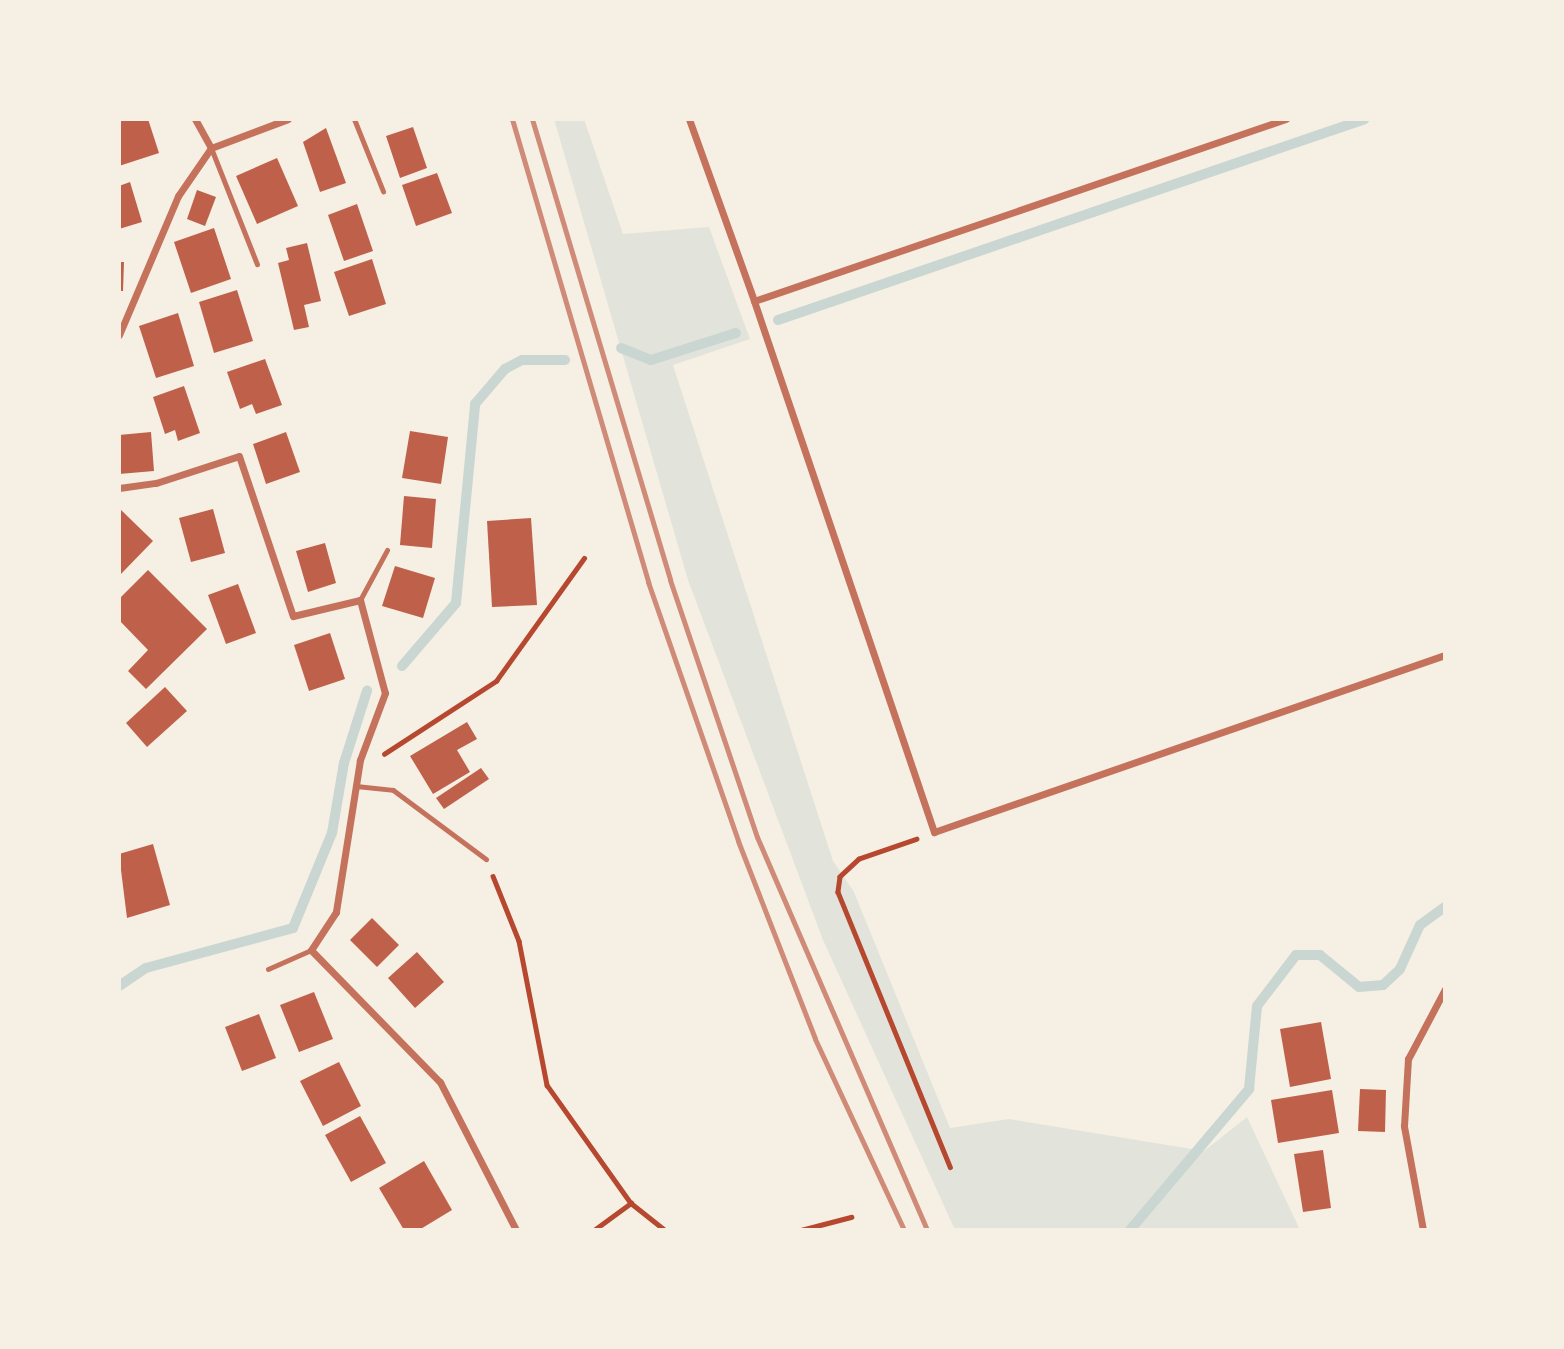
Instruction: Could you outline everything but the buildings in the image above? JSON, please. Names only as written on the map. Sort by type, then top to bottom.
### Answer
[{"type":"street","points":[[195,119],[211,148]]},
{"type":"street","points":[[119,335],[178,196],[211,148],[288,119]]},
{"type":"street","points":[[689,119],[754,301],[934,832],[1445,655]]},
{"type":"street","points":[[754,301],[1286,119]]},
{"type":"street","points":[[119,488],[156,483],[239,456],[293,616],[360,600],[386,693],[360,760],[336,912],[311,950],[440,1082],[516,1230]]},
{"type":"street","points":[[1423,1230],[1404,1126],[1408,1059],[1445,989]]},
{"type":"lane","points":[[354,119],[383,191]]},
{"type":"lane","points":[[211,148],[257,264]]},
{"type":"lane","points":[[360,600],[387,550]]},
{"type":"lane","points":[[356,786],[393,790],[486,859]]},
{"type":"lane","points":[[268,969],[311,950]]},
{"type":"path","points":[[360,760],[381,756],[496,681],[584,558]]},
{"type":"path","points":[[934,832],[859,859],[840,877],[838,892],[950,1167]]},
{"type":"path","points":[[486,859],[519,941],[547,1085],[631,1203],[665,1230]]},
{"type":"path","points":[[594,1230],[631,1203]]},
{"type":"path","points":[[801,1230],[851,1217]]},
{"type":"shaded area","points":[[554,119],[584,119],[623,234],[709,227],[750,339],[673,365],[833,861],[854,892],[950,1128],[1009,1119],[1204,1151],[1247,1117],[1300,1230],[955,1230],[823,940],[688,580]]},
{"type":"waterway","points":[[778,320],[1365,119]]},
{"type":"waterway","points":[[621,348],[651,360],[736,333]]},
{"type":"waterway","points":[[402,666],[456,603],[475,404],[505,369],[522,360],[565,360]]},
{"type":"waterway","points":[[119,986],[146,968],[293,928],[332,833],[344,763],[367,691]]},
{"type":"waterway","points":[[1130,1230],[1249,1089],[1257,1006],[1296,955],[1320,955],[1359,987],[1383,985],[1400,969],[1420,925],[1445,907]]},
{"type":"railway","points":[[512,119],[648,582],[738,841],[815,1039],[904,1230]]},
{"type":"railway","points":[[532,119],[670,580],[757,837],[927,1230]]}]
